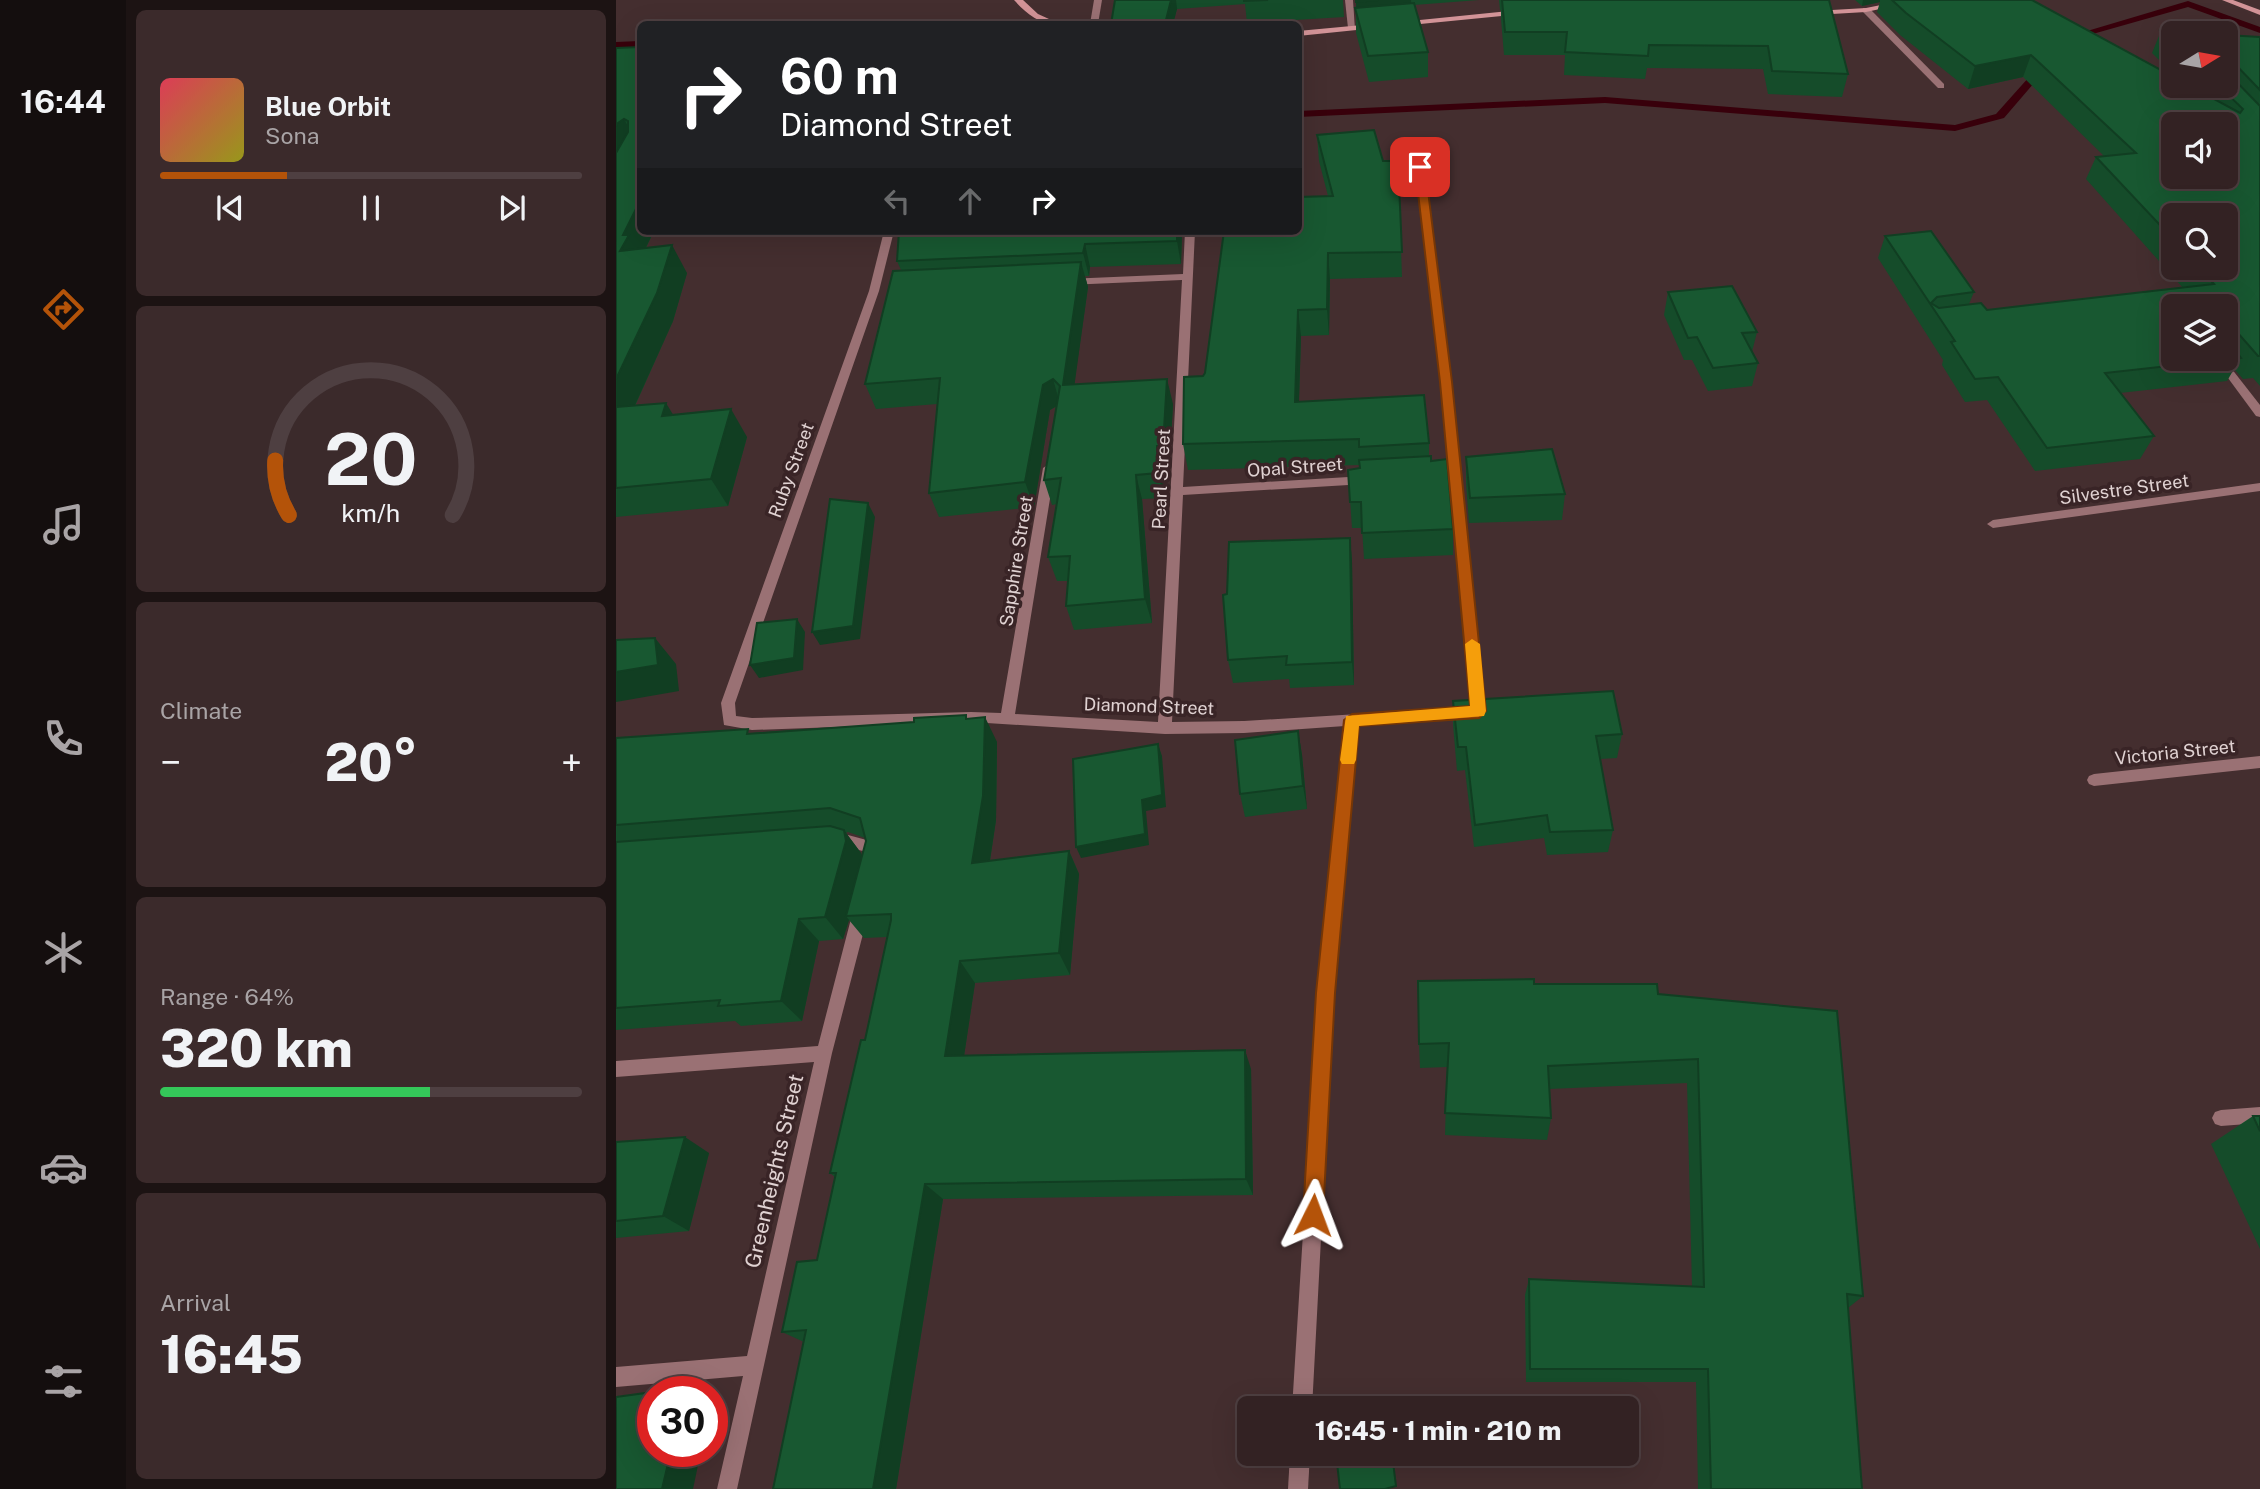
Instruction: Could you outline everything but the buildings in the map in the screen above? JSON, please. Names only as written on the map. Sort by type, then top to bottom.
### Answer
[{"type":"street","points":[[1018,0],[1035,16],[1048,21]]},
{"type":"street","points":[[1094,21],[1098,0]]},
{"type":"street","points":[[1349,0],[1352,28]]},
{"type":"street","points":[[1817,0],[1825,13]]},
{"type":"street","points":[[1798,13],[1866,10],[1918,0]]},
{"type":"street","points":[[2226,0],[2260,13]]},
{"type":"street","points":[[1866,10],[1941,86]]},
{"type":"street","points":[[1394,24],[1531,11]]},
{"type":"street","points":[[1302,34],[1380,26]]},
{"type":"street","points":[[1416,140],[1456,474],[1442,475]]},
{"type":"street","name":"Ruby Street","points":[[729,721],[727,703],[874,291],[888,235]]},
{"type":"street","name":"Pearl Street","points":[[1165,728],[1191,235]]},
{"type":"street","points":[[1052,283],[1189,277]]},
{"type":"street","points":[[874,291],[887,290]]},
{"type":"street","points":[[2228,371],[2260,413]]},
{"type":"street","name":"Sapphire Street","points":[[1007,719],[1052,450]]},
{"type":"street","name":"Diamond Street","points":[[729,721],[752,723],[971,717],[1165,728],[1485,711],[1456,474]]},
{"type":"street","name":"Opal Street","points":[[1178,491],[1372,479]]},
{"type":"street","name":"Silvestre Street","points":[[1993,524],[2260,487]]},
{"type":"street","points":[[1304,1396],[1325,993],[1352,720]]},
{"type":"street","name":"Victoria Street","points":[[2094,780],[2260,762]]},
{"type":"street","name":"Greenheights Street","points":[[727,1489],[824,1053],[869,878],[869,846],[848,841],[821,843]]},
{"type":"street","points":[[616,1069],[824,1053]]},
{"type":"street","points":[[2221,1118],[2260,1115]]},
{"type":"street","points":[[616,1377],[754,1365]]},
{"type":"street","points":[[1298,1489],[1299,1466]]},
{"type":"waterway","points":[[2072,37],[2188,4],[2260,30]]},
{"type":"waterway","points":[[616,45],[637,44]]},
{"type":"waterway","points":[[1302,114],[1605,100],[1955,128],[2000,116],[2042,68]]},
{"type":"slow traffic","points":[[1348,760],[1352,720],[1479,711],[1472,644]]},
{"type":"route","points":[[1313,1215],[1325,993],[1352,720],[1479,711],[1456,474],[1420,167]]}]
